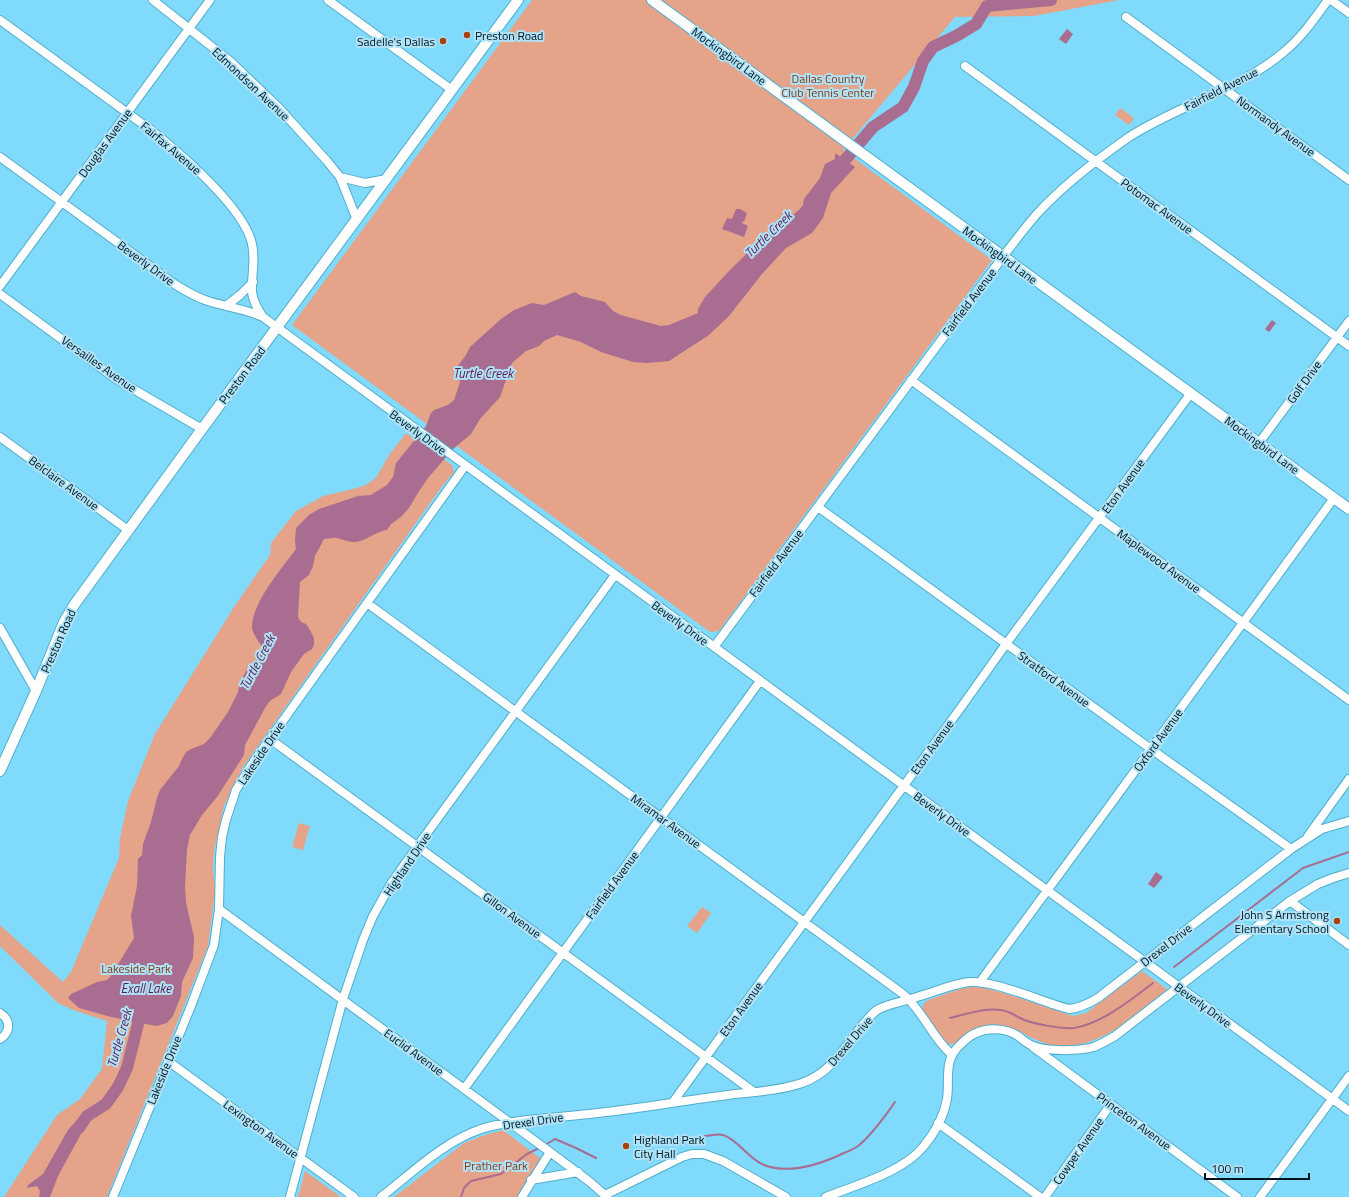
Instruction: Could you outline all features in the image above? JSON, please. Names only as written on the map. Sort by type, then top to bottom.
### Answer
[{"type":"main road","name":"Preston Road","points":[[0,771],[36,691],[64,622],[74,605],[518,0]]},
{"type":"main road","name":"Mockingbird Lane","points":[[652,0],[1349,508]]},
{"type":"street","name":"Edmondson Avenue","points":[[153,0],[231,62],[279,108],[340,177],[357,220]]},
{"type":"street","name":"Douglas Avenue","points":[[0,286],[210,0]]},
{"type":"street","points":[[328,0],[452,90]]},
{"type":"street","name":"Fairfield Avenue","points":[[714,647],[1003,257],[1042,209],[1074,178],[1129,138],[1182,108],[1246,79],[1272,62],[1301,35],[1328,0]]},
{"type":"street","points":[[1331,0],[1349,13]]},
{"type":"street","name":"Normandy Avenue","points":[[1126,16],[1349,180]]},
{"type":"street","name":"Fairfax Avenue","points":[[0,20],[176,150],[201,174],[235,212],[248,231],[252,243],[254,256],[252,292],[263,317]]},
{"type":"street","name":"Potomac Avenue","points":[[964,66],[1349,346]]},
{"type":"street","name":"Beverly Drive","points":[[0,157],[176,286],[192,295],[206,300],[263,317],[418,432],[1349,1111]]},
{"type":"street","points":[[340,177],[365,183],[387,179]]},
{"type":"street","points":[[226,306],[253,282]]},
{"type":"street","name":"Versailles Avenue","points":[[0,294],[116,379],[202,429]]},
{"type":"street","name":"Golf Drive","points":[[1259,443],[1349,321]]},
{"type":"street","name":"Maplewood Avenue","points":[[911,380],[1349,700]]},
{"type":"street","name":"Eton Avenue","points":[[674,1102],[1006,644],[1191,393]]},
{"type":"street","name":"Belclaire Avenue","points":[[0,437],[128,530]]},
{"type":"street","name":"Lakeside Drive","points":[[113,1197],[191,1006],[211,951],[217,929],[219,909],[222,837],[236,790],[270,739],[465,466]]},
{"type":"street","name":"Oxford Avenue","points":[[980,982],[1334,498]]},
{"type":"street","name":"Stratford Avenue","points":[[818,506],[1006,644],[1291,849]]},
{"type":"street","name":"Highland Drive","points":[[290,1197],[343,999],[362,940],[373,916],[392,882],[615,575]]},
{"type":"street","name":"Miramar Avenue","points":[[367,603],[909,1000],[917,1008],[944,1048],[951,1054]]},
{"type":"street","points":[[0,628],[36,691]]},
{"type":"street","name":"Fairfield Avenue","points":[[464,1089],[760,681]]},
{"type":"street","name":"Gillon Avenue","points":[[270,739],[754,1092]]},
{"type":"street","points":[[1307,838],[1349,779]]},
{"type":"street","name":"Drexel Drive","points":[[381,1197],[450,1143],[481,1129],[511,1123],[628,1110],[674,1102],[754,1092],[796,1085],[805,1082],[832,1064],[863,1024],[877,1011],[896,1003],[965,983],[980,982],[1056,1006],[1069,1009],[1077,1008],[1098,998],[1307,838],[1322,830],[1349,821]]},
{"type":"street","points":[[1031,1045],[1046,1049],[1080,1049],[1094,1046],[1115,1036],[1290,901],[1318,884],[1349,873]]},
{"type":"street","points":[[1290,901],[1349,945]]},
{"type":"street","name":"Euclid Avenue","points":[[219,909],[578,1172],[606,1196]]},
{"type":"street","points":[[0,1013],[7,1019],[9,1028],[0,1039]]},
{"type":"street","name":"Princeton Avenue","points":[[951,1054],[965,1040],[974,1034],[991,1030],[1009,1032],[1018,1036],[1238,1197]]},
{"type":"street","points":[[826,1197],[898,1168],[912,1158],[922,1148],[938,1123],[947,1098],[948,1070],[951,1054]]},
{"type":"street","name":"Lexington Avenue","points":[[168,1061],[354,1197]]},
{"type":"street","points":[[1260,1197],[1349,1076]]},
{"type":"street","name":"Cowper Avenue","points":[[1044,1197],[1111,1104]]},
{"type":"street","points":[[938,1123],[1040,1197]]},
{"type":"street","points":[[522,1197],[549,1151]]},
{"type":"street","points":[[606,1196],[682,1156],[697,1153],[712,1156],[723,1161],[786,1197]]},
{"type":"street","points":[[531,1180],[578,1172]]},
{"type":"green space","name":"Dallas Country Club Tennis Center","points":[[532,0],[1119,0],[1034,16],[955,17],[843,150],[992,260],[719,631],[710,632],[292,325]]},
{"type":"green space","points":[[1120,108],[1134,118],[1129,125],[1115,115]]},
{"type":"green space","name":"Lakeside Park","points":[[406,433],[452,465],[454,472],[440,489],[243,767],[224,806],[214,851],[213,870],[215,891],[208,946],[107,1197],[4,1197],[57,1115],[80,1099],[102,1069],[107,1021],[73,1010],[58,1003],[0,946],[0,925],[63,982],[71,972],[119,858],[120,838],[128,801],[155,734],[234,607],[270,555],[271,543],[296,511],[323,496],[366,485],[376,478],[389,455]]},
{"type":"green space","points":[[299,823],[310,826],[303,850],[292,847]]},
{"type":"green space","points":[[702,907],[711,913],[697,933],[687,926]]},
{"type":"green space","points":[[1142,971],[1167,989],[1128,1022],[1112,1032],[1079,1045],[1063,1046],[1047,1044],[1014,1029],[1000,1025],[993,1025],[981,1028],[960,1041],[948,1045],[936,1034],[922,1009],[924,1003],[928,1000],[960,989],[976,986],[1004,993],[1073,1016],[1086,1013]]},
{"type":"green space","name":"Prather Park","points":[[503,1130],[545,1162],[525,1185],[517,1197],[394,1197],[464,1143]]},
{"type":"green space","points":[[305,1171],[341,1197],[298,1197]]},
{"type":"water","points":[[1067,29],[1073,34],[1066,44],[1059,39]]},
{"type":"water","name":"Exall Lake","points":[[835,153],[855,167],[831,193],[823,218],[812,233],[786,248],[762,274],[729,316],[709,335],[669,361],[647,363],[633,362],[601,352],[581,342],[557,335],[544,341],[539,346],[526,351],[512,363],[500,397],[480,419],[471,434],[453,449],[428,478],[409,508],[401,517],[391,524],[387,530],[379,532],[364,540],[355,542],[335,538],[324,539],[315,556],[309,575],[300,582],[298,617],[310,630],[314,638],[314,645],[312,649],[304,654],[291,672],[281,694],[270,701],[265,708],[245,745],[244,755],[217,797],[202,815],[190,835],[187,849],[185,887],[186,903],[194,937],[193,958],[182,982],[181,996],[173,1016],[167,1023],[156,1026],[111,1017],[79,1008],[68,998],[71,994],[97,982],[107,980],[111,976],[134,938],[131,916],[137,886],[138,859],[142,855],[143,844],[160,790],[179,766],[186,752],[204,744],[210,738],[228,712],[238,692],[240,681],[247,669],[258,658],[262,647],[252,628],[253,618],[256,608],[268,587],[296,549],[296,528],[309,515],[319,509],[358,496],[371,495],[387,485],[393,477],[396,463],[426,426],[431,413],[434,410],[448,405],[454,400],[460,382],[457,367],[470,347],[501,319],[514,310],[532,303],[544,305],[575,292],[581,296],[605,302],[613,311],[621,315],[661,326],[669,325],[698,313],[698,309],[705,297],[729,271],[775,226],[799,210],[803,205],[804,199],[820,178],[825,164],[835,159]]},
{"type":"water","points":[[736,209],[740,209],[747,213],[744,222],[742,221],[742,223],[748,226],[744,237],[722,229],[727,218],[732,219]]},
{"type":"water","points":[[1272,320],[1276,323],[1269,332],[1265,329]]},
{"type":"water","points":[[1156,872],[1163,877],[1154,888],[1148,884]]},
{"type":"water","points":[[83,1113],[87,1116],[87,1123],[58,1176],[50,1197],[39,1197],[40,1191],[37,1186],[27,1188],[28,1185],[43,1174],[68,1130]]},
{"type":"waterway","name":"Turtle Creek","points":[[987,0],[987,6]]},
{"type":"waterway","name":"Turtle Creek","points":[[836,174],[845,160],[873,127],[903,107],[914,87],[923,61],[933,47],[976,24],[987,6],[1051,0]]},
{"type":"waterway","points":[[1174,967],[1303,868],[1349,852]]},
{"type":"waterway","points":[[950,1018],[969,1013],[1001,1010],[1009,1012],[1025,1020],[1047,1026],[1074,1028],[1095,1022],[1116,1010],[1153,983]]},
{"type":"waterway","name":"Turtle Creek","points":[[79,1128],[87,1116],[106,1104],[118,1087],[127,1068],[142,1008]]},
{"type":"waterway","points":[[705,1136],[719,1134],[729,1137],[753,1158],[764,1165],[784,1169],[805,1167],[825,1161],[858,1146],[873,1131],[895,1102]]},
{"type":"waterway","points":[[545,1145],[555,1139],[596,1158]]},
{"type":"waterway","points":[[461,1197],[464,1188],[471,1181],[501,1174],[527,1154],[539,1148]]},
{"type":"place","name":"Preston Road","points":[[467,35]]},
{"type":"place","name":"Sadelle's Dallas","points":[[443,41]]},
{"type":"place","name":"John S Armstrong Elementary School","points":[[1337,921]]},
{"type":"place","name":"Highland Park City Hall","points":[[626,1146]]}]
